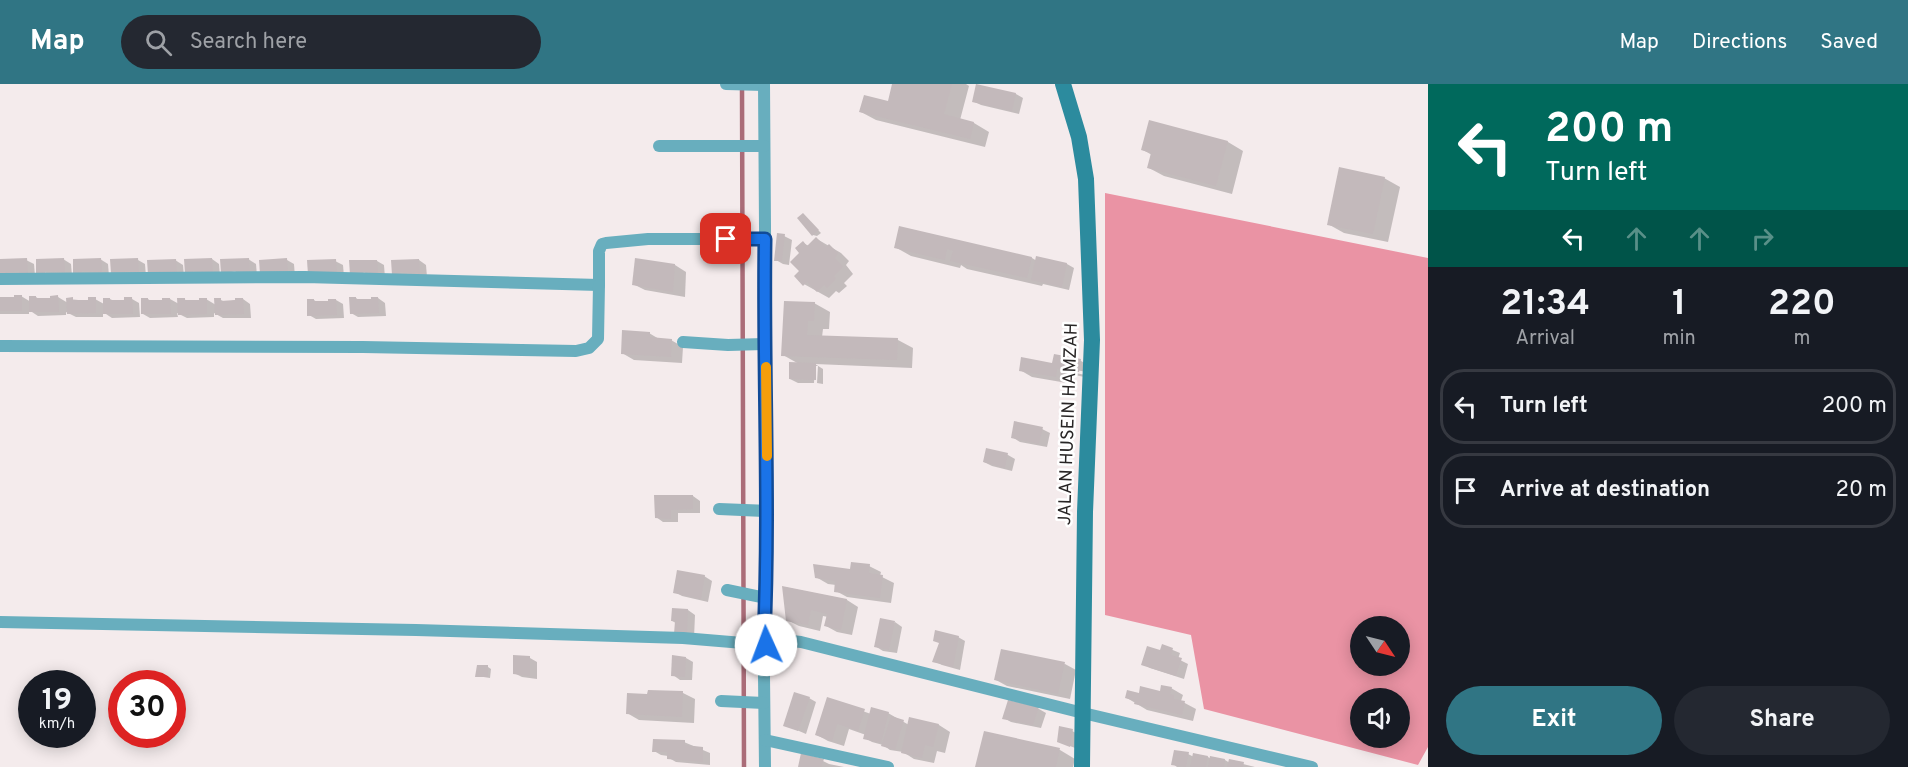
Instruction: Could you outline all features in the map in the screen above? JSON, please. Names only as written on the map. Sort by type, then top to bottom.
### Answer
[{"type":"street","points":[[726,84],[760,85],[760,239],[764,297],[762,344],[764,676],[760,703],[765,740],[765,767]]},
{"type":"street","name":"JALAN HUSEIN HAMZAH","points":[[1064,84],[1084,160],[1092,340],[1085,512],[1082,767]]},
{"type":"street","points":[[659,146],[761,146]]},
{"type":"street","points":[[0,346],[351,347],[576,351],[589,348],[598,339],[599,251],[602,244],[648,239],[760,239]]},
{"type":"street","points":[[0,279],[305,277],[599,285]]},
{"type":"street","points":[[683,342],[728,345],[762,344]]},
{"type":"street","points":[[723,509],[764,511]]},
{"type":"street","points":[[732,591],[764,598]]},
{"type":"street","points":[[0,622],[416,630],[733,642],[801,642],[1312,767]]},
{"type":"street","points":[[725,701],[760,703]]},
{"type":"street","points":[[765,740],[888,767]]},
{"type":"shaded area","points":[[1105,193],[1428,258],[1428,747],[1418,765],[1353,748],[1410,748],[1410,688],[1350,688],[1350,747],[1204,709],[1191,635],[1105,615]]},
{"type":"building","points":[[892,84],[952,84],[944,114],[974,122],[970,139],[859,112],[864,95],[888,101]]},
{"type":"building","points":[[976,84],[1016,93],[1012,111],[972,102]]},
{"type":"building","points":[[1149,120],[1228,141],[1216,186],[1147,168],[1151,153],[1141,150]]},
{"type":"building","points":[[1339,167],[1385,177],[1373,234],[1327,225]]},
{"type":"building","points":[[803,213],[819,230],[812,236],[797,218]]},
{"type":"building","points":[[899,226],[1032,257],[1027,278],[950,261],[953,251],[947,249],[945,260],[894,248]]},
{"type":"building","points":[[777,233],[785,234],[782,261],[774,261]]},
{"type":"building","points":[[816,237],[826,247],[829,244],[838,253],[835,258],[843,267],[827,288],[824,285],[817,292],[807,282],[803,286],[794,276],[799,271],[790,262],[799,253],[795,248],[803,241],[807,246]]},
{"type":"building","points":[[1036,256],[1067,263],[1062,287],[1031,280]]},
{"type":"building","points":[[27,258],[28,273],[19,273],[19,271],[0,274],[0,259]]},
{"type":"building","points":[[64,258],[65,272],[36,273],[36,259]]},
{"type":"building","points":[[101,258],[102,272],[73,273],[73,259]]},
{"type":"building","points":[[138,258],[139,273],[130,274],[130,271],[111,274],[110,259]]},
{"type":"building","points":[[212,258],[213,273],[193,271],[193,273],[185,274],[184,259]]},
{"type":"building","points":[[249,258],[250,273],[241,273],[241,271],[221,273],[220,259]]},
{"type":"building","points":[[287,258],[288,273],[260,274],[259,260]]},
{"type":"building","points":[[635,258],[675,264],[673,292],[632,285]]},
{"type":"building","points":[[176,259],[177,274],[157,272],[157,274],[148,275],[147,260]]},
{"type":"building","points":[[336,259],[337,274],[308,275],[307,260]]},
{"type":"building","points":[[419,259],[420,274],[400,272],[400,274],[392,275],[391,260]]},
{"type":"building","points":[[349,260],[377,260],[378,274],[369,275],[369,272],[350,275]]},
{"type":"building","points":[[14,295],[22,295],[22,311],[0,311],[0,297],[14,297]]},
{"type":"building","points":[[58,295],[59,312],[29,312],[29,296],[50,298],[50,296]]},
{"type":"building","points":[[73,297],[73,300],[88,300],[88,297],[96,297],[96,313],[67,314],[66,298]]},
{"type":"building","points":[[124,297],[132,297],[133,314],[103,314],[103,298],[124,300]]},
{"type":"building","points":[[349,297],[371,299],[371,297],[378,297],[379,313],[350,314]]},
{"type":"building","points":[[141,298],[162,300],[162,298],[170,298],[171,314],[141,314]]},
{"type":"building","points":[[177,298],[199,300],[199,298],[207,298],[207,314],[178,315]]},
{"type":"building","points":[[214,298],[221,298],[221,301],[243,298],[244,314],[215,315]]},
{"type":"building","points":[[307,299],[328,301],[328,299],[336,299],[337,315],[307,316]]},
{"type":"building","points":[[784,301],[815,302],[814,321],[808,321],[807,335],[898,338],[897,360],[781,356]]},
{"type":"building","points":[[622,330],[650,332],[650,337],[672,339],[671,357],[621,354]]},
{"type":"building","points":[[1054,354],[1081,359],[1079,372],[1057,369],[1056,377],[1019,371],[1021,357],[1052,363]]},
{"type":"building","points":[[789,362],[816,363],[816,380],[789,379]]},
{"type":"building","points":[[1014,421],[1043,427],[1039,444],[1011,438]]},
{"type":"building","points":[[986,448],[1008,453],[1005,468],[983,462]]},
{"type":"building","points":[[654,495],[693,495],[693,509],[671,510],[671,519],[655,518]]},
{"type":"building","points":[[851,562],[870,564],[869,573],[883,575],[880,598],[834,592],[835,581],[815,578],[813,564],[850,569]]},
{"type":"building","points":[[677,570],[705,575],[701,599],[673,593]]},
{"type":"building","points":[[782,586],[847,599],[841,630],[824,626],[827,614],[811,610],[808,625],[786,621]]},
{"type":"building","points":[[672,608],[688,609],[687,635],[674,634],[675,621],[671,621]]},
{"type":"building","points":[[880,618],[895,621],[889,650],[874,647]]},
{"type":"building","points":[[935,630],[959,636],[953,667],[932,662],[939,643],[933,641]]},
{"type":"building","points":[[1162,644],[1173,648],[1171,655],[1182,658],[1176,676],[1141,665],[1147,646],[1160,650]]},
{"type":"building","points":[[1001,649],[1065,662],[1058,694],[994,680]]},
{"type":"building","points":[[513,655],[530,656],[530,676],[513,674]]},
{"type":"building","points":[[672,655],[686,657],[685,677],[671,676]]},
{"type":"building","points":[[477,665],[488,665],[488,677],[475,677]]},
{"type":"building","points":[[1161,685],[1172,687],[1170,694],[1174,695],[1174,699],[1185,701],[1182,715],[1134,704],[1135,701],[1125,698],[1127,690],[1139,693],[1140,686],[1160,691]]},
{"type":"building","points":[[648,690],[683,691],[682,717],[626,714],[627,693],[647,694]]},
{"type":"building","points":[[794,692],[810,697],[798,731],[783,726]]},
{"type":"building","points":[[827,697],[865,709],[858,731],[837,724],[832,741],[815,735]]},
{"type":"building","points":[[1008,700],[1039,707],[1033,725],[1002,719]]},
{"type":"building","points":[[871,707],[889,712],[881,743],[863,739]]},
{"type":"building","points":[[891,716],[904,720],[895,750],[881,746]]},
{"type":"building","points":[[909,717],[939,724],[933,747],[925,745],[922,758],[901,753]]},
{"type":"building","points":[[1059,726],[1073,729],[1070,747],[1057,742]]},
{"type":"building","points":[[984,731],[1060,748],[1056,767],[975,767]]},
{"type":"building","points":[[653,739],[685,740],[685,745],[703,747],[703,762],[667,759],[667,752],[652,752]]},
{"type":"building","points":[[1174,750],[1189,752],[1186,767],[1171,765]]},
{"type":"building","points":[[801,753],[824,759],[821,767],[798,767]]},
{"type":"building","points":[[1193,753],[1208,756],[1206,767],[1190,767]]},
{"type":"building","points":[[1210,756],[1225,759],[1224,767],[1208,767]]},
{"type":"building","points":[[1229,759],[1244,762],[1243,767],[1227,767]]},
{"type":"waterway","points":[[742,86],[744,767]]},
{"type":"slow traffic","points":[[766,367],[767,456]]},
{"type":"route","points":[[726,239],[765,239],[767,511],[764,638],[766,645]]}]
